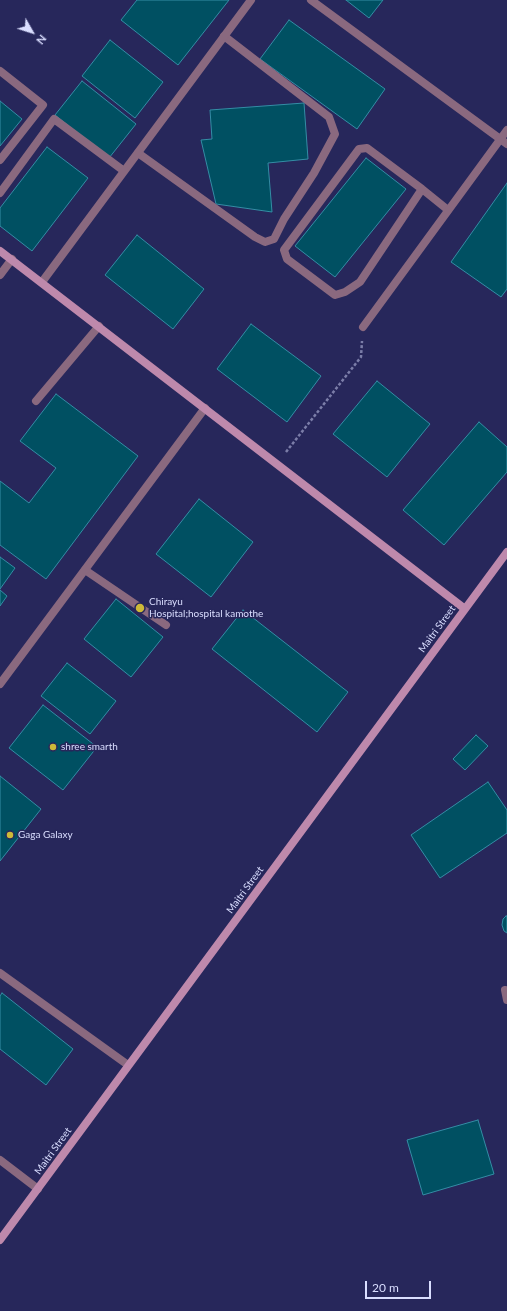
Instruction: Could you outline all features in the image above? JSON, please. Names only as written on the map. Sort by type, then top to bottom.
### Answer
[{"type":"street","points":[[42,282],[251,0]]},
{"type":"street","points":[[311,0],[504,142]]},
{"type":"street","points":[[138,153],[255,237],[265,242],[274,239],[284,219],[314,173],[336,134],[329,117],[224,36]]},
{"type":"street","points":[[0,71],[43,105],[0,160]]},
{"type":"street","points":[[0,193],[54,119],[124,171]]},
{"type":"street","points":[[363,327],[448,210],[504,142],[507,130]]},
{"type":"street","points":[[422,189],[360,282],[345,292],[335,295],[287,259],[284,250],[359,149],[368,148],[422,189],[448,210]]},
{"type":"street","points":[[0,251],[465,609]]},
{"type":"street","points":[[0,275],[12,259]]},
{"type":"street","points":[[36,401],[99,326]]},
{"type":"street","points":[[0,684],[205,408]]},
{"type":"street","name":"Maitri Street","points":[[0,1240],[507,552]]},
{"type":"street","points":[[85,570],[166,625]]},
{"type":"street","points":[[0,973],[128,1065]]},
{"type":"street","points":[[504,990],[507,1000]]},
{"type":"street","points":[[0,1160],[38,1189]]},
{"type":"path","points":[[277,463],[361,357],[363,327]]},
{"type":"building","points":[[137,0],[229,0],[178,65],[121,20]]},
{"type":"building","points":[[346,0],[383,0],[369,18]]},
{"type":"building","points":[[289,20],[385,89],[357,129],[260,59]]},
{"type":"building","points":[[110,40],[163,82],[135,118],[82,76]]},
{"type":"building","points":[[82,81],[136,124],[109,158],[55,115]]},
{"type":"building","points":[[0,101],[22,119],[0,146]]},
{"type":"building","points":[[304,103],[308,159],[268,163],[272,212],[216,204],[201,140],[212,139],[210,110]]},
{"type":"building","points":[[47,147],[88,178],[32,251],[0,226],[0,208]]},
{"type":"building","points":[[366,158],[406,189],[335,277],[295,246]]},
{"type":"building","points":[[507,183],[507,289],[501,297],[451,262]]},
{"type":"building","points":[[137,235],[204,289],[173,329],[105,275]]},
{"type":"building","points":[[251,324],[321,376],[287,422],[217,369]]},
{"type":"building","points":[[377,381],[430,424],[387,477],[333,434]]},
{"type":"building","points":[[56,394],[138,456],[46,579],[0,545],[0,481],[29,503],[56,468],[20,441]]},
{"type":"building","points":[[479,422],[507,447],[507,472],[444,545],[403,510]]},
{"type":"building","points":[[199,499],[253,542],[211,597],[156,554]]},
{"type":"building","points":[[0,557],[15,568],[0,589]]},
{"type":"building","points":[[0,590],[7,596],[0,606]]},
{"type":"building","points":[[116,599],[163,637],[131,677],[84,639]]},
{"type":"building","points":[[243,610],[348,692],[317,732],[212,649]]},
{"type":"building","points":[[67,663],[116,701],[90,734],[41,696]]},
{"type":"building","name":"shree smarth","points":[[43,705],[97,747],[63,790],[9,748]]},
{"type":"building","points":[[476,735],[488,746],[465,770],[453,759]]},
{"type":"building","name":"Gaga Galaxy","points":[[0,776],[41,809],[0,861]]},
{"type":"building","points":[[488,782],[507,810],[507,833],[440,878],[411,835]]},
{"type":"building","points":[[506,916],[507,933],[504,931],[502,925],[503,919]]},
{"type":"building","points":[[2,993],[73,1049],[46,1085],[0,1049],[0,996]]},
{"type":"building","points":[[478,1120],[494,1174],[423,1195],[407,1140]]},
{"type":"place","name":"Chirayu Hospital;hospital kamothe","points":[[140,608]]},
{"type":"place","name":"shree smarth","points":[[53,747]]},
{"type":"place","name":"Gaga Galaxy","points":[[10,835]]}]
